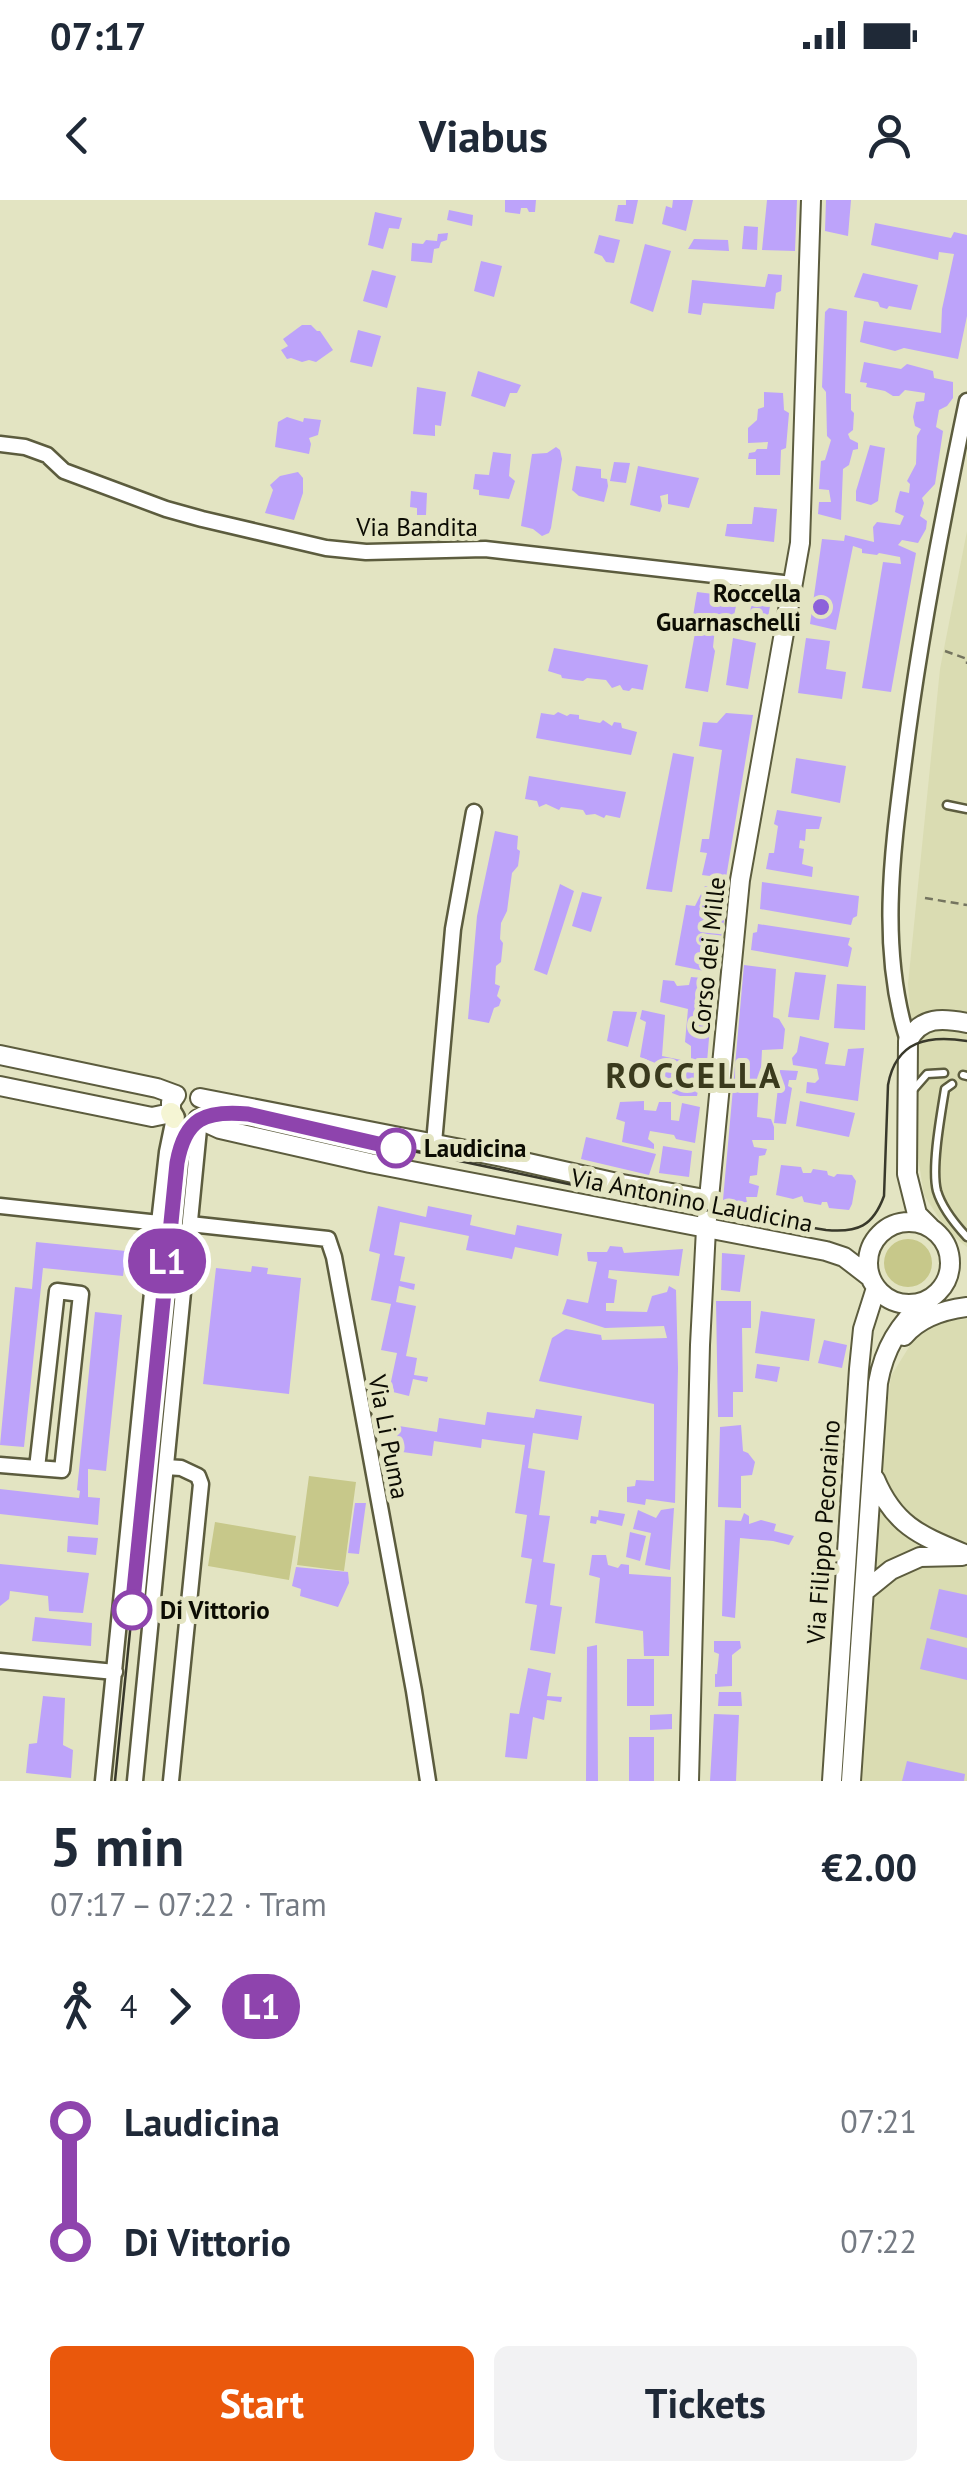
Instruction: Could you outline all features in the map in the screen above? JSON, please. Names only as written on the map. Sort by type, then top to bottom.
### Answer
[{"type":"street","name":"Corso dei Mille","points":[[689,1781],[706,1229],[740,880],[800,543],[811,200]]},
{"type":"street","points":[[873,1282],[868,1254],[902,1200],[907,1174],[908,1040],[895,990],[892,875],[914,681],[967,401]]},
{"type":"street","name":"Via Bandita","points":[[0,444],[25,447],[46,456],[64,471],[166,509],[326,548],[366,552],[485,549],[792,584]]},
{"type":"street","points":[[434,1143],[453,929],[474,812]]},
{"type":"street","points":[[908,1040],[922,1023],[945,1019],[967,1023]]},
{"type":"street","points":[[0,1055],[157,1088],[185,1124],[197,1120]]},
{"type":"street","points":[[0,1086],[152,1116],[174,1109],[189,1092],[200,1098],[203,1109],[197,1120],[136,1781]]},
{"type":"street","name":"Via Antonino Laudicina","points":[[200,1098],[710,1200]]},
{"type":"street","points":[[103,1781],[174,1109]]},
{"type":"street","name":"Via Antonino Laudicina","points":[[197,1120],[220,1129],[370,1163],[826,1251]]},
{"type":"street","points":[[907,1174],[917,1214],[967,1265]]},
{"type":"street","points":[[0,1206],[159,1223]]},
{"type":"street","points":[[888,1227],[909,1221],[930,1227]]},
{"type":"street","name":"Via Li Puma","points":[[190,1224],[328,1239],[428,1781]]},
{"type":"street","points":[[826,1251],[845,1252],[872,1244]]},
{"type":"street","points":[[932,1297],[948,1279],[948,1247]]},
{"type":"street","points":[[826,1251],[844,1257],[886,1297],[898,1303],[912,1304],[932,1297],[967,1298]]},
{"type":"street","name":"Via Filippo Pecoraino","points":[[832,1781],[859,1369],[873,1282]]},
{"type":"street","points":[[0,1465],[36,1468],[62,1470],[81,1294],[57,1290],[36,1468]]},
{"type":"street","name":"Via Filippo Pecoraino","points":[[852,1781],[880,1368],[906,1318],[932,1297]]},
{"type":"street","points":[[880,1368],[913,1325],[939,1312],[967,1307]]},
{"type":"street","points":[[166,1467],[182,1468],[198,1476],[201,1484],[171,1781]]},
{"type":"street","points":[[865,1591],[891,1570],[920,1557],[967,1556],[899,1520],[872,1474]]},
{"type":"street","points":[[0,1662],[115,1672]]},
{"type":"lane","points":[[947,805],[967,809]]},
{"type":"lane","points":[[907,1099],[926,1074],[944,1073]]},
{"type":"lane","points":[[952,1084],[945,1089],[936,1187],[942,1204],[967,1237]]},
{"type":"path","points":[[945,651],[966,659],[967,664]]},
{"type":"path","points":[[925,898],[967,906]]},
{"type":"shaded area","points":[[967,531],[967,1247],[948,1232],[924,1195],[916,1145],[916,1078],[908,984],[940,669]]},
{"type":"shaded area","points":[[908,1239],[925,1246],[932,1263],[925,1280],[908,1287],[891,1280],[884,1263],[891,1246]]},
{"type":"shaded area","points":[[967,1319],[967,1781],[861,1781],[891,1376],[914,1339],[944,1321]]},
{"type":"shaded area","points":[[309,1476],[356,1482],[344,1571],[297,1565]]},
{"type":"shaded area","points":[[215,1522],[296,1536],[289,1580],[208,1566]]},
{"type":"building","points":[[505,200],[536,200],[535,212],[521,208],[520,214],[505,212]]},
{"type":"building","points":[[626,200],[638,200],[633,224],[615,221],[618,205],[626,205]]},
{"type":"building","points":[[673,200],[693,200],[686,231],[662,224],[666,206],[672,208]]},
{"type":"building","points":[[767,200],[797,200],[795,251],[762,250]]},
{"type":"building","points":[[826,200],[851,200],[848,236],[825,231]]},
{"type":"building","points":[[449,210],[473,215],[472,226],[447,220]]},
{"type":"building","points":[[375,212],[402,218],[399,229],[389,228],[383,249],[368,245]]},
{"type":"building","points":[[875,223],[951,238],[954,232],[967,235],[967,316],[958,359],[860,342],[864,321],[941,333],[954,254],[939,252],[938,260],[871,245]]},
{"type":"building","points":[[744,226],[758,227],[757,250],[742,249]]},
{"type":"building","points":[[448,233],[447,240],[434,249],[432,263],[411,261],[412,243],[437,241],[438,234]]},
{"type":"building","points":[[599,235],[620,240],[614,263],[594,253]]},
{"type":"building","points":[[694,239],[728,240],[729,251],[688,249]]},
{"type":"building","points":[[645,244],[671,251],[653,312],[630,303]]},
{"type":"building","points":[[481,261],[502,266],[494,297],[474,291]]},
{"type":"building","points":[[372,270],[396,276],[387,308],[363,301]]},
{"type":"building","points":[[863,273],[918,285],[911,310],[889,306],[887,309],[878,302],[854,297]]},
{"type":"building","points":[[768,274],[782,275],[774,309],[703,303],[701,315],[688,313],[692,280],[765,287]]},
{"type":"building","points":[[829,308],[847,311],[845,393],[851,394],[854,413],[853,430],[848,434],[858,443],[849,465],[843,469],[841,520],[818,514],[819,502],[831,502],[829,490],[819,489],[821,461],[825,460],[831,440],[827,436],[826,392],[822,387],[825,312]]},
{"type":"building","points":[[302,325],[320,331],[333,350],[316,362],[287,359],[281,350],[288,346],[283,339]]},
{"type":"building","points":[[358,330],[381,336],[372,367],[350,362]]},
{"type":"building","points":[[864,362],[901,369],[907,364],[933,371],[934,378],[953,382],[953,398],[939,410],[936,427],[943,431],[935,484],[922,498],[920,516],[927,521],[926,529],[918,543],[902,540],[898,545],[916,553],[891,692],[862,688],[883,562],[901,564],[900,557],[862,553],[862,549],[853,546],[836,630],[810,624],[822,539],[844,541],[845,535],[874,542],[873,527],[877,522],[900,525],[904,516],[895,512],[897,501],[900,491],[909,493],[907,481],[916,464],[921,429],[915,426],[913,417],[916,402],[924,401],[925,393],[905,390],[893,396],[866,387],[867,383],[860,382]]},
{"type":"building","points":[[478,371],[521,385],[517,393],[510,393],[505,407],[471,396]]},
{"type":"building","points":[[417,387],[446,392],[441,426],[435,425],[435,436],[413,434]]},
{"type":"building","points":[[764,392],[783,393],[784,410],[789,413],[780,475],[756,475],[756,459],[748,459],[749,453],[767,449],[768,442],[748,443],[748,428],[757,420],[758,409],[764,407]]},
{"type":"building","points":[[287,417],[303,422],[304,418],[321,420],[318,435],[309,438],[309,454],[275,447],[278,422]]},
{"type":"building","points":[[870,445],[885,448],[878,501],[871,505],[856,501]]},
{"type":"building","points":[[556,447],[562,459],[551,528],[542,536],[521,526],[532,454],[547,453]]},
{"type":"building","points":[[493,452],[511,454],[509,476],[515,481],[509,499],[479,495],[479,490],[473,489],[475,474],[489,475]]},
{"type":"building","points":[[614,462],[630,463],[626,483],[610,481]]},
{"type":"building","points":[[576,466],[601,469],[601,478],[607,479],[608,486],[604,502],[579,496],[572,490]]},
{"type":"building","points":[[638,466],[699,478],[689,508],[668,504],[668,494],[660,496],[660,512],[630,505]]},
{"type":"building","points":[[298,472],[303,478],[303,493],[294,520],[265,513],[273,490],[270,485],[280,476]]},
{"type":"building","points":[[411,491],[427,493],[426,515],[417,515],[417,508],[410,507]]},
{"type":"building","points":[[754,507],[777,509],[774,542],[725,536],[727,524],[752,524]]},
{"type":"building","points":[[754,588],[773,590],[766,628],[748,626]]},
{"type":"building","points":[[697,592],[738,597],[733,620],[711,619],[715,651],[708,692],[685,688],[695,633],[691,628]]},
{"type":"building","points":[[733,638],[756,643],[748,689],[726,685]]},
{"type":"building","points":[[806,638],[830,641],[826,669],[846,672],[842,699],[798,693]]},
{"type":"building","points":[[554,648],[648,665],[643,690],[623,690],[620,685],[612,688],[606,680],[562,678],[548,671]]},
{"type":"building","points":[[558,712],[600,723],[603,720],[612,726],[614,722],[621,723],[622,728],[637,732],[631,755],[536,738],[541,713]]},
{"type":"building","points":[[726,713],[753,715],[726,878],[702,875],[707,853],[700,852],[702,839],[709,839],[722,750],[699,746],[703,722],[717,723]]},
{"type":"building","points":[[673,753],[694,757],[672,892],[646,889]]},
{"type":"building","points":[[796,758],[846,766],[840,803],[791,793]]},
{"type":"building","points":[[529,776],[626,792],[620,818],[586,815],[583,810],[561,807],[559,810],[546,804],[539,807],[537,801],[525,799]]},
{"type":"building","points":[[777,810],[822,817],[819,829],[806,829],[805,841],[800,840],[799,848],[804,849],[802,864],[813,867],[812,877],[766,869],[769,853],[774,853]]},
{"type":"building","points":[[495,831],[518,836],[520,851],[501,923],[503,943],[495,984],[500,986],[497,996],[501,1000],[489,1023],[468,1019],[477,916]]},
{"type":"building","points":[[762,882],[859,896],[857,916],[851,925],[760,909]]},
{"type":"building","points":[[560,884],[574,891],[547,975],[534,970]]},
{"type":"building","points":[[705,886],[730,890],[714,973],[675,965],[686,905],[695,906]]},
{"type":"building","points":[[582,892],[602,897],[591,932],[572,926]]},
{"type":"building","points":[[758,924],[850,938],[848,967],[751,950]]},
{"type":"building","points":[[744,965],[776,969],[773,1017],[785,1029],[783,1049],[762,1050],[761,1070],[773,1070],[771,1082],[759,1084],[757,1117],[771,1119],[774,1140],[752,1140],[754,1147],[767,1149],[765,1155],[759,1156],[757,1175],[750,1176],[749,1183],[759,1186],[757,1197],[746,1197],[747,1203],[723,1200]]},
{"type":"building","points":[[795,972],[826,975],[819,1020],[788,1017]]},
{"type":"building","points":[[691,977],[714,979],[706,1074],[701,1076],[697,1096],[680,1096],[672,1093],[672,1080],[662,1075],[663,1066],[640,1057],[646,1022],[640,1019],[642,1010],[665,1015],[662,1056],[691,1062],[691,1046],[685,1042],[688,1009],[660,1002],[663,980],[674,981],[677,986],[689,985]]},
{"type":"building","points":[[837,984],[866,986],[865,1030],[834,1028]]},
{"type":"building","points":[[613,1011],[637,1012],[628,1047],[607,1041]]},
{"type":"building","points":[[800,1036],[829,1043],[825,1064],[845,1066],[848,1049],[864,1048],[858,1101],[806,1093],[807,1082],[819,1079],[817,1069],[793,1065]]},
{"type":"building","points":[[780,1070],[798,1071],[796,1080],[789,1080],[788,1086],[792,1088],[786,1124],[774,1123]]},
{"type":"building","points":[[644,1101],[644,1110],[656,1111],[659,1102],[671,1102],[671,1120],[679,1121],[682,1103],[700,1107],[695,1143],[650,1131],[648,1139],[654,1149],[622,1142],[625,1122],[616,1119],[620,1102]]},
{"type":"building","points":[[800,1101],[855,1113],[849,1137],[796,1126]]},
{"type":"building","points":[[586,1137],[656,1154],[649,1175],[581,1159]]},
{"type":"building","points":[[663,1146],[692,1151],[689,1177],[659,1173]]},
{"type":"building","points":[[781,1165],[801,1167],[803,1173],[813,1169],[827,1171],[834,1177],[852,1175],[856,1181],[849,1210],[829,1208],[827,1202],[804,1202],[802,1196],[793,1199],[776,1195]]},
{"type":"building","points":[[378,1206],[426,1217],[428,1206],[472,1215],[470,1225],[515,1235],[517,1225],[562,1234],[558,1256],[515,1247],[512,1259],[466,1250],[469,1236],[400,1222],[394,1255],[405,1257],[400,1281],[415,1284],[414,1290],[399,1286],[396,1302],[416,1306],[406,1356],[417,1358],[414,1375],[428,1377],[427,1382],[413,1379],[409,1396],[389,1391],[397,1353],[381,1350],[391,1304],[371,1300],[380,1254],[369,1251]]},
{"type":"building","points":[[36,1242],[126,1251],[123,1276],[43,1268],[24,1447],[0,1445],[15,1287],[32,1289]]},
{"type":"building","points":[[610,1246],[622,1247],[624,1253],[683,1249],[679,1276],[609,1270],[608,1278],[617,1280],[614,1303],[606,1303],[606,1311],[647,1312],[652,1296],[667,1292],[669,1286],[676,1290],[675,1503],[646,1499],[645,1505],[627,1502],[627,1487],[635,1486],[636,1480],[654,1481],[654,1404],[539,1381],[552,1338],[566,1329],[601,1335],[602,1340],[667,1338],[664,1326],[605,1328],[562,1314],[567,1299],[588,1303],[597,1262],[588,1261],[587,1252],[607,1252]]},
{"type":"building","points":[[722,1253],[745,1255],[740,1292],[721,1290]]},
{"type":"building","points":[[252,1266],[268,1268],[267,1274],[301,1278],[289,1394],[203,1384],[216,1268],[251,1272]]},
{"type":"building","points":[[716,1301],[751,1301],[751,1328],[742,1328],[743,1392],[733,1392],[733,1417],[718,1417]]},
{"type":"building","points":[[761,1311],[815,1319],[809,1361],[755,1353]]},
{"type":"building","points":[[95,1312],[122,1315],[106,1471],[88,1469],[88,1497],[100,1498],[98,1525],[0,1514],[0,1489],[79,1498]]},
{"type":"building","points":[[824,1340],[847,1345],[842,1368],[818,1363]]},
{"type":"building","points":[[757,1364],[780,1367],[777,1382],[755,1378]]},
{"type":"building","points":[[536,1409],[582,1416],[578,1440],[533,1433],[528,1468],[545,1471],[539,1515],[550,1516],[543,1562],[555,1564],[550,1605],[562,1607],[555,1654],[530,1650],[537,1605],[525,1603],[532,1559],[521,1557],[527,1515],[515,1513],[525,1445],[482,1439],[481,1448],[434,1441],[432,1456],[395,1451],[399,1426],[437,1432],[439,1418],[485,1425],[487,1412],[534,1418]]},
{"type":"building","points":[[741,1425],[743,1451],[755,1462],[752,1475],[741,1476],[741,1508],[718,1507],[720,1427]]},
{"type":"building","points":[[355,1503],[366,1503],[359,1554],[348,1553]]},
{"type":"building","points":[[674,1508],[670,1570],[645,1565],[651,1533],[633,1529],[638,1510],[656,1518],[661,1510]]},
{"type":"building","points":[[599,1510],[625,1514],[622,1526],[597,1520],[596,1524],[590,1523],[591,1516],[598,1517]]},
{"type":"building","points":[[744,1513],[749,1516],[749,1524],[761,1520],[776,1524],[774,1531],[794,1536],[789,1545],[740,1538],[735,1618],[722,1616],[725,1520],[741,1521]]},
{"type":"building","points":[[630,1532],[646,1536],[640,1561],[626,1557]]},
{"type":"building","points":[[68,1536],[98,1538],[96,1555],[67,1552]]},
{"type":"building","points":[[592,1555],[606,1555],[608,1565],[618,1568],[621,1564],[629,1565],[629,1574],[671,1577],[669,1656],[644,1656],[643,1631],[595,1623],[600,1578],[589,1575]]},
{"type":"building","points":[[0,1564],[89,1573],[83,1613],[49,1611],[48,1596],[10,1591],[9,1599],[0,1606]]},
{"type":"building","points":[[296,1567],[348,1572],[349,1583],[338,1607],[300,1596],[301,1589],[292,1586]]},
{"type":"building","points":[[939,1589],[967,1595],[967,1638],[930,1629]]},
{"type":"building","points":[[35,1617],[92,1623],[91,1646],[32,1641]]},
{"type":"building","points":[[927,1638],[967,1648],[967,1680],[920,1669]]},
{"type":"building","points":[[714,1641],[740,1641],[741,1648],[732,1655],[732,1686],[715,1687],[719,1654],[714,1652]]},
{"type":"building","points":[[597,1645],[598,1781],[586,1781],[587,1647]]},
{"type":"building","points":[[627,1659],[654,1659],[654,1706],[627,1706]]},
{"type":"building","points":[[528,1668],[551,1673],[547,1696],[562,1697],[561,1702],[547,1700],[544,1720],[533,1717],[527,1759],[505,1757],[510,1713],[519,1714]]},
{"type":"building","points":[[719,1692],[741,1692],[742,1706],[718,1706]]},
{"type":"building","points":[[43,1696],[65,1698],[63,1745],[73,1750],[71,1778],[26,1773],[29,1744],[37,1743]]},
{"type":"building","points":[[672,1714],[672,1729],[650,1730],[650,1715]]},
{"type":"building","points":[[714,1714],[739,1715],[736,1781],[710,1781]]},
{"type":"building","points":[[629,1737],[654,1737],[654,1781],[629,1781]]},
{"type":"building","points":[[907,1761],[965,1774],[964,1781],[902,1781]]},
{"type":"tram line","points":[[115,1781],[177,1163],[185,1135],[196,1121],[210,1114],[248,1114],[644,1200],[826,1230],[847,1230],[869,1221],[884,1196],[888,1085],[898,1058],[927,1040],[967,1041]]},
{"type":"tram line","name":"L1","points":[[132,1610],[177,1163],[185,1135],[198,1120],[226,1112],[396,1148]]},
{"type":"place","name":"Roccella Guarnaschelli","points":[[821,607]]},
{"type":"place","name":"Laudicina","points":[[396,1148]]},
{"type":"place","name":"Di Vittorio","points":[[132,1610]]},
{"type":"district","name":"ROCCELLA","points":[[694,1075]]}]
